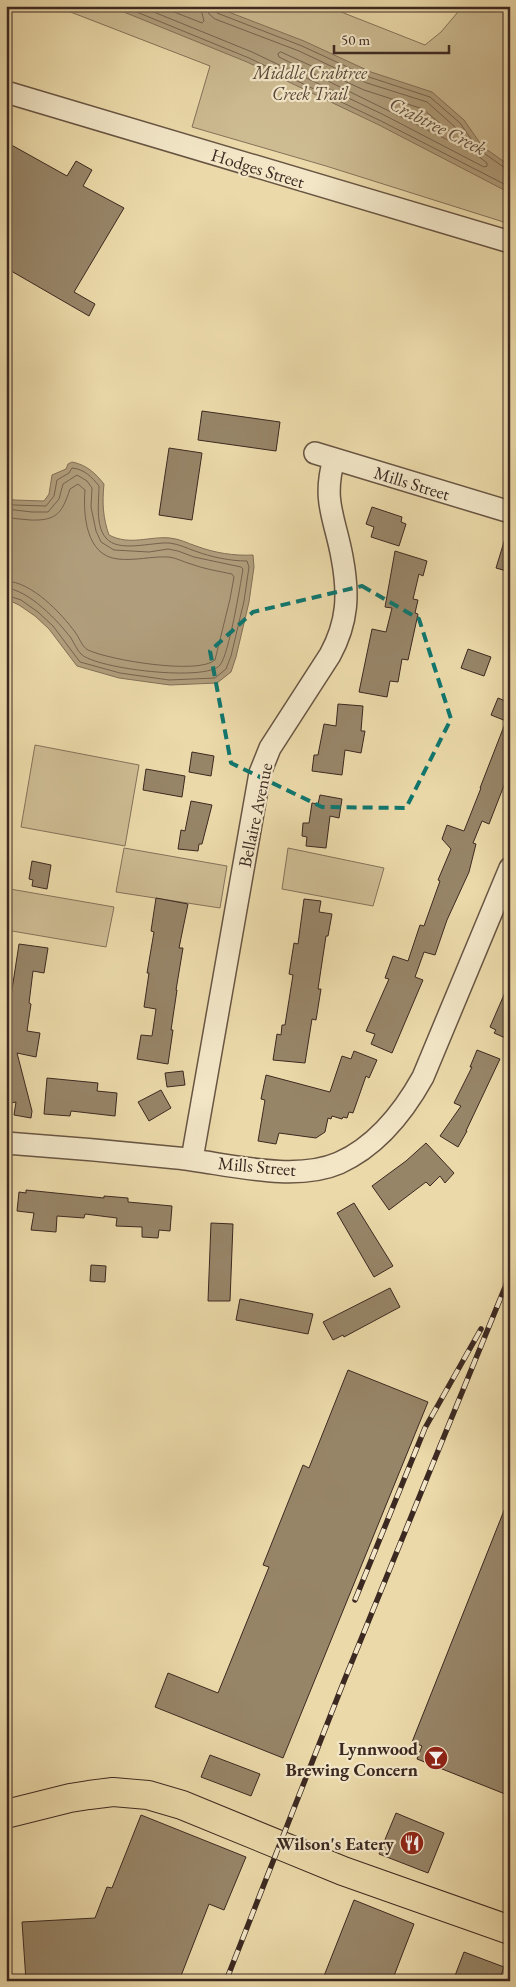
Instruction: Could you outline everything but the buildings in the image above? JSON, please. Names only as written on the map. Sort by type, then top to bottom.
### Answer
[{"type":"main road","points":[[6,1814],[89,1795],[113,1792],[148,1795],[200,1812],[343,1871],[510,1930]]},
{"type":"street","name":"Hodges Street","points":[[6,92],[510,242]]},
{"type":"street","name":"Mills Street","points":[[325,456],[510,512]]},
{"type":"street","name":"Bellaire Avenue","points":[[192,1159],[260,773],[270,748],[330,655],[345,618],[342,557],[329,506],[329,477],[325,456]]},
{"type":"street","name":"Mills Street","points":[[6,1142],[192,1159],[271,1170],[305,1170],[338,1163],[376,1138],[402,1112],[422,1078],[510,868]]},
{"type":"highlighted area","points":[[362,586],[419,619],[451,719],[406,808],[322,807],[231,763],[210,651],[253,612]]},
{"type":"green space","name":"Middle Crabtree Creek Trail","points":[[55,6],[326,6],[425,45],[441,32],[463,6],[510,6],[510,224],[326,166],[192,127],[210,66]]},
{"type":"green space","points":[[35,745],[139,765],[125,846],[21,827]]},
{"type":"green space","points":[[124,848],[227,866],[220,908],[116,892]]},
{"type":"green space","points":[[288,848],[384,868],[373,906],[282,889]]},
{"type":"green space","points":[[10,889],[114,907],[106,947],[6,930],[6,908]]},
{"type":"water","name":"Crabtree Creek","points":[[109,6],[213,6],[304,41],[371,72],[432,92],[464,120],[482,146],[510,166],[510,193],[379,125],[247,62]]},
{"type":"water","points":[[72,462],[90,470],[104,484],[105,523],[109,535],[124,540],[170,538],[217,552],[253,555],[254,567],[249,602],[236,657],[231,672],[217,683],[170,685],[119,678],[77,666],[49,629],[35,616],[6,599],[6,497],[14,500],[44,501],[49,494],[52,475],[66,469],[68,464]]},
{"type":"railway","points":[[226,1981],[344,1681],[510,1275]]},
{"type":"railway","points":[[355,1600],[425,1428],[481,1329]]},
{"type":"place","name":"Lynnwood Brewing Concern","points":[[436,1758]]},
{"type":"place","name":"Wilson's Eatery","points":[[412,1843]]}]
